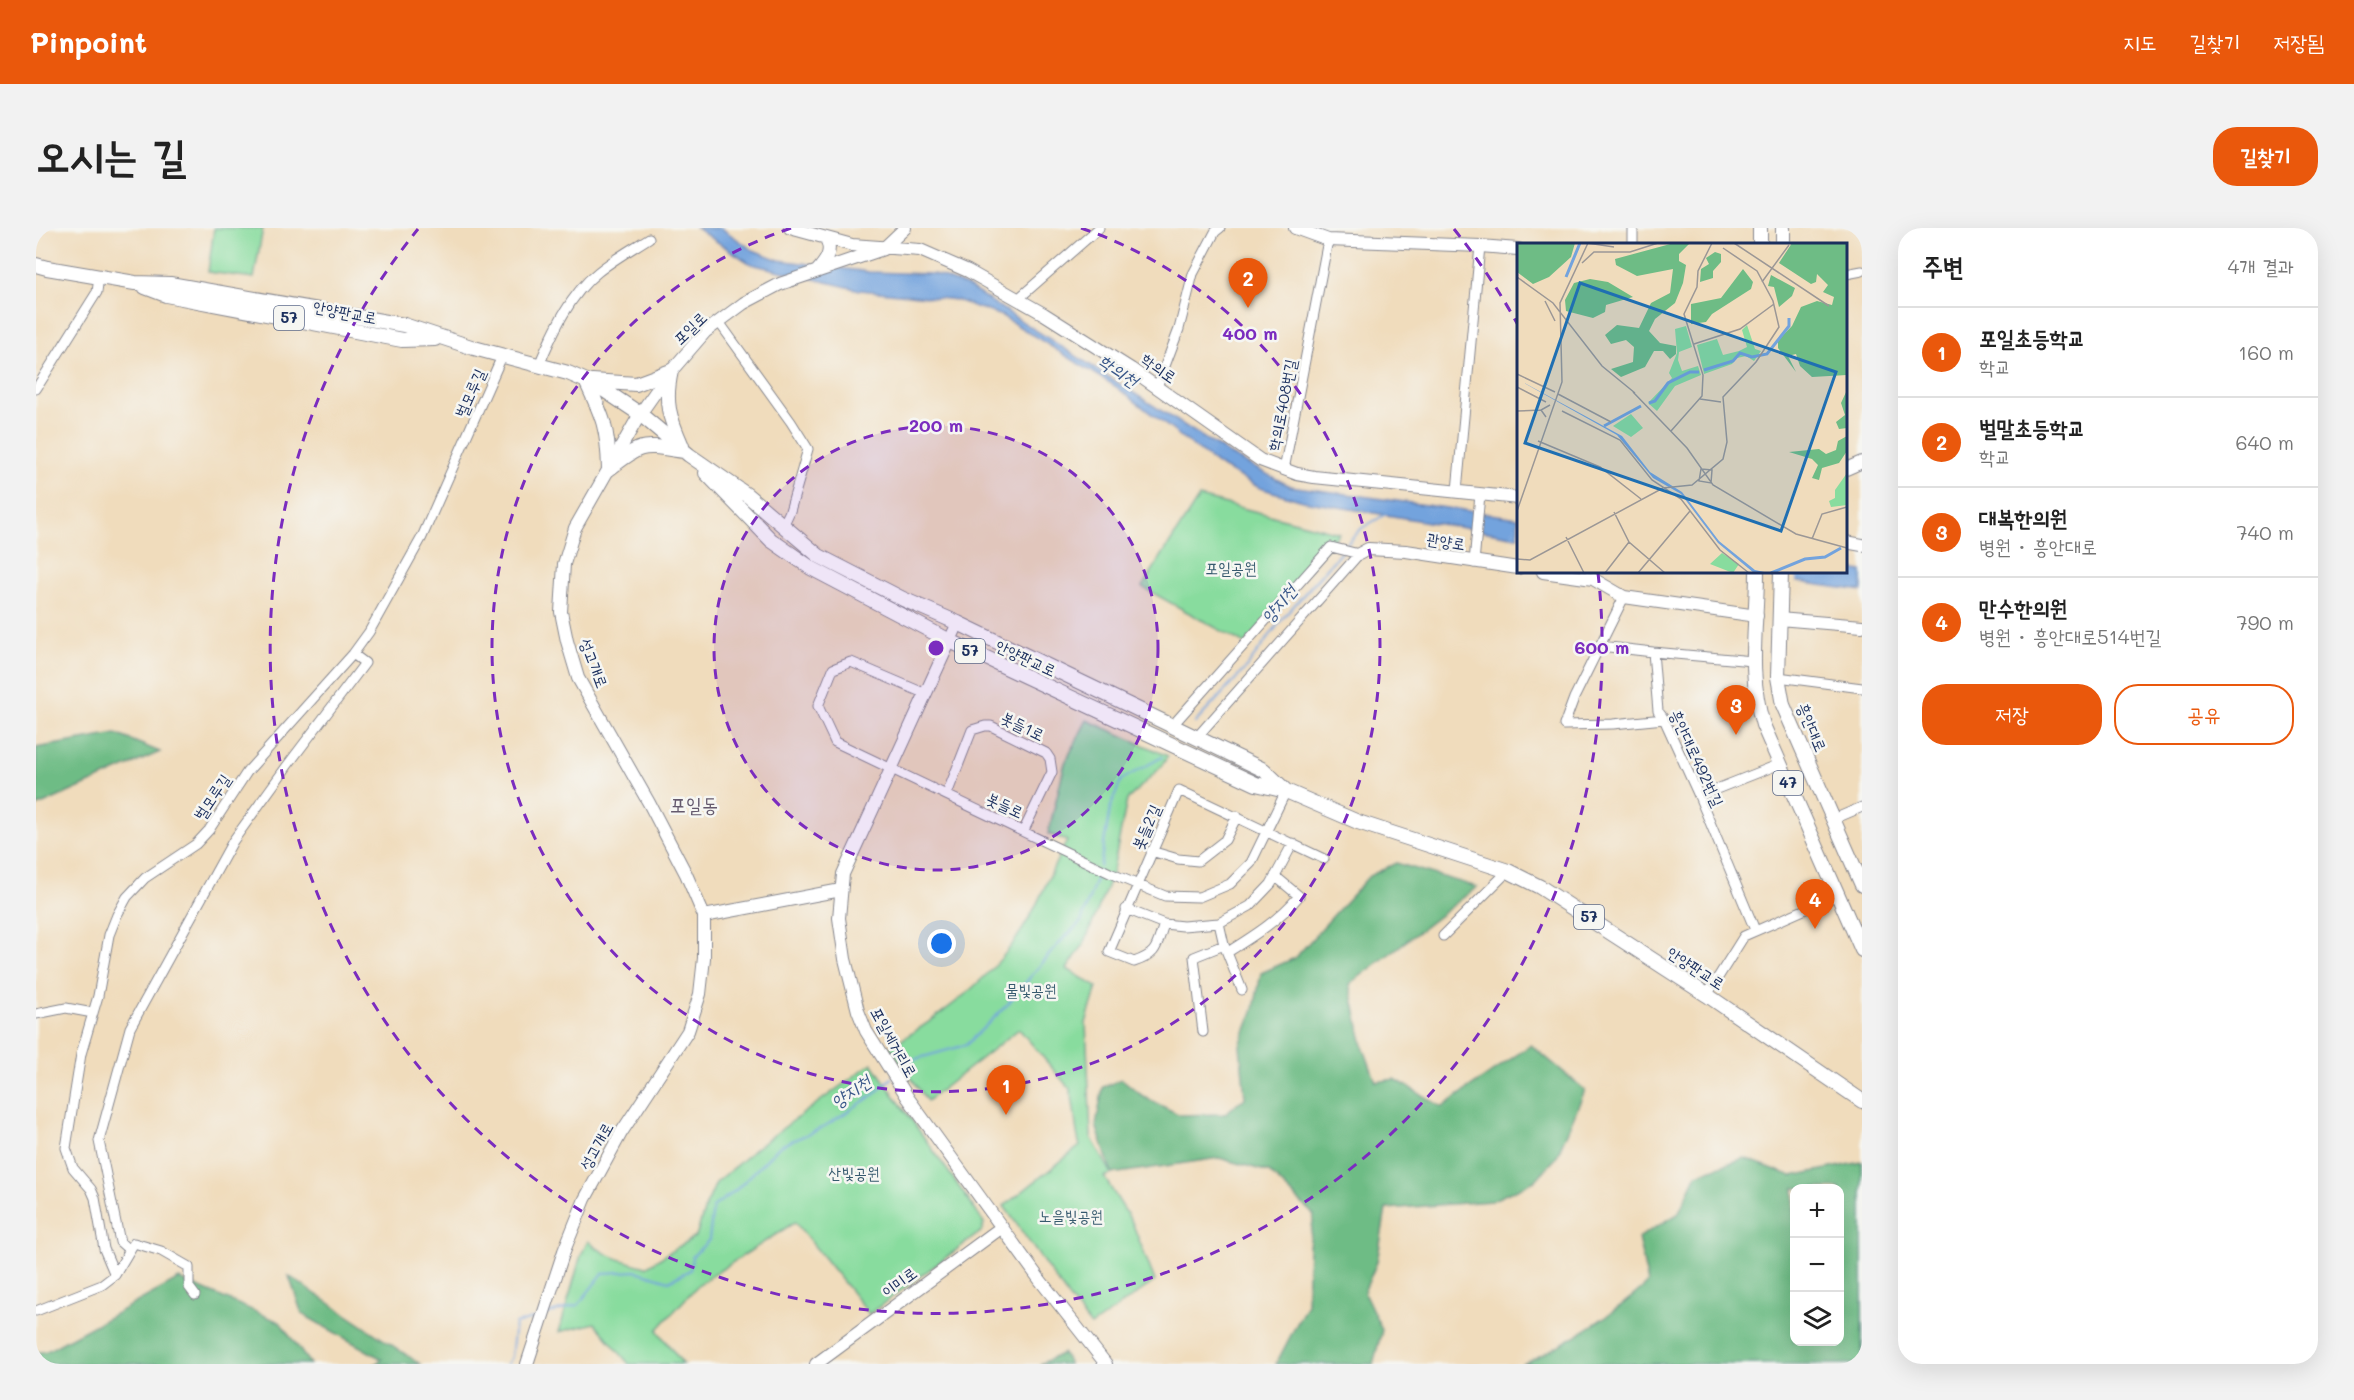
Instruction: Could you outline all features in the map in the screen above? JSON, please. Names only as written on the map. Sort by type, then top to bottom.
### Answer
[{"type":"main road","name":"안양판교로","points":[[40,268],[135,283],[170,284],[392,323],[539,364],[598,386],[640,414],[686,453],[747,495],[819,556],[850,573],[1264,770],[1286,791]]},
{"type":"main road","points":[[609,469],[608,437],[605,424],[586,381],[636,384],[671,371],[666,402],[671,422],[686,453]]},
{"type":"main road","points":[[609,469],[634,449],[644,446],[686,453]]},
{"type":"main road","name":"안양판교로","points":[[686,453],[771,540],[810,568],[950,641],[1256,784],[1286,791],[1358,822],[1508,871],[1540,887],[1707,994],[1860,1098]]},
{"type":"main road","name":"47","points":[[1757,573],[1753,661],[1755,699],[1763,725],[1862,950]]},
{"type":"main road","name":"흥안대로","points":[[1781,573],[1778,677],[1784,705],[1862,885]]},
{"type":"street","name":"학의로","points":[[790,228],[828,242],[884,249],[921,250],[968,271],[1112,357],[1260,460],[1284,470],[1314,477],[1457,491],[1480,500],[1517,498]]},
{"type":"street","points":[[884,249],[905,228]]},
{"type":"street","points":[[1018,299],[1099,228]]},
{"type":"street","points":[[1157,387],[1179,329],[1192,274],[1215,232],[1220,228]]},
{"type":"street","points":[[1295,228],[1328,240],[1517,249]]},
{"type":"street","points":[[539,364],[551,337],[576,296],[597,272],[649,238]]},
{"type":"street","name":"학의로408번길","points":[[1284,470],[1328,240]]},
{"type":"street","points":[[817,270],[826,261],[828,242]]},
{"type":"street","points":[[1457,491],[1480,246]]},
{"type":"street","name":"포일로","points":[[640,414],[671,371],[705,332],[744,303],[780,284],[884,249]]},
{"type":"street","points":[[1847,274],[1862,271]]},
{"type":"street","points":[[36,389],[97,292],[99,277]]},
{"type":"street","points":[[719,322],[808,449],[790,511],[783,526]]},
{"type":"street","name":"벌모루길","points":[[115,1275],[104,1249],[95,1198],[91,1189],[74,1168],[66,1148],[81,1054],[93,1013],[109,935],[127,897],[145,878],[196,844],[209,830],[248,772],[353,654],[369,632],[423,537],[503,354]]},
{"type":"street","name":"성고개로","points":[[527,1364],[564,1251],[585,1199],[621,1133],[688,1031],[700,994],[704,958],[704,916],[686,874],[649,803],[578,678],[561,612],[564,564],[575,528],[640,414]]},
{"type":"street","points":[[1847,468],[1862,462]]},
{"type":"street","points":[[1475,558],[1480,500]]},
{"type":"street","points":[[1847,542],[1862,545]]},
{"type":"street","points":[[1172,726],[1331,547],[1358,552]]},
{"type":"street","name":"관양로","points":[[1358,552],[1406,551],[1475,558],[1517,568]]},
{"type":"street","points":[[1197,737],[1358,552]]},
{"type":"street","points":[[1550,573],[1593,579],[1624,597],[1757,612]]},
{"type":"street","points":[[1624,597],[1564,725],[1664,719]]},
{"type":"street","points":[[1779,615],[1862,626]]},
{"type":"street","name":"포일세거리로","points":[[957,622],[926,694],[850,854],[843,874],[839,918],[851,987],[866,1031],[893,1077],[1040,1280],[1106,1364]]},
{"type":"street","points":[[1600,645],[1753,661]]},
{"type":"street","name":"흥안대로492번길","points":[[1653,652],[1658,711],[1664,719],[1699,796],[1755,930]]},
{"type":"street","points":[[129,1250],[120,1242],[99,1141],[130,1028],[233,841],[287,765],[365,663],[353,654]]},
{"type":"street","name":"봇들로","points":[[926,694],[851,662],[833,669],[818,706],[835,742],[890,770],[1024,830],[1099,868],[1164,896],[1199,897],[1230,884],[1251,863],[1286,791]]},
{"type":"street","points":[[1778,677],[1862,688]]},
{"type":"street","name":"봇들1로","points":[[946,794],[972,730],[991,726],[1046,753],[1050,759],[1052,772],[1024,830]]},
{"type":"street","points":[[1699,796],[1780,764]]},
{"type":"street","name":"봇들2길","points":[[1164,924],[1156,946],[1149,957],[1134,962],[1109,952],[1179,789],[1324,859]]},
{"type":"street","points":[[1834,819],[1862,807]]},
{"type":"street","points":[[1151,851],[1178,859],[1198,861],[1225,840],[1237,816]]},
{"type":"street","points":[[1126,909],[1164,924],[1183,926],[1219,923],[1250,906],[1271,884],[1293,843]]},
{"type":"street","points":[[1443,936],[1508,871]]},
{"type":"street","points":[[1203,1032],[1194,957],[1226,948],[1263,931],[1285,914],[1299,896],[1275,876]]},
{"type":"street","points":[[704,916],[841,890]]},
{"type":"street","points":[[1707,994],[1744,936],[1838,895]]},
{"type":"street","points":[[1219,923],[1242,990]]},
{"type":"street","points":[[36,1014],[66,1008],[93,1013]]},
{"type":"street","name":"이미로","points":[[816,1364],[1002,1227]]},
{"type":"street","points":[[36,1311],[102,1286],[115,1275],[134,1244],[161,1251],[189,1268],[189,1287],[195,1295]]},
{"type":"green space","points":[[214,228],[263,228],[254,278],[208,272]]},
{"type":"green space","name":"포일공원","points":[[1199,497],[1339,533],[1245,644],[1142,587]]},
{"type":"green space","name":"물빛공원","points":[[1087,720],[1168,756],[1160,768],[1127,800],[1112,874],[1084,944],[1067,969],[1097,987],[1086,1023],[1091,1137],[1112,1174],[1104,1177],[1132,1222],[1155,1281],[1091,1326],[1004,1206],[1080,1146],[1070,1089],[1019,1029],[927,1101],[890,1047],[949,1007],[985,977],[1001,959],[1028,920],[1067,841],[1048,834],[1065,763]]},
{"type":"green space","points":[[116,734],[160,752],[36,807],[36,748]]},
{"type":"green space","points":[[1396,863],[1477,887],[1350,984],[1363,1046],[1376,1082],[1395,1079],[1442,1107],[1531,1045],[1585,1090],[1556,1158],[1535,1181],[1491,1201],[1386,1209],[1377,1262],[1364,1292],[1382,1330],[1373,1364],[1276,1364],[1307,1304],[1309,1246],[1314,1215],[1269,1172],[1219,1158],[1112,1174],[1096,1125],[1103,1087],[1122,1079],[1144,1097],[1180,1115],[1224,1114],[1245,1098],[1240,1045],[1254,1009],[1261,973],[1295,958],[1369,876]]},
{"type":"green space","name":"산빛공원","points":[[872,1063],[984,1223],[982,1231],[869,1314],[795,1222],[699,1284],[657,1330],[683,1364],[629,1364],[595,1323],[559,1332],[581,1255],[588,1241],[608,1255],[646,1267],[696,1236],[716,1183],[756,1148]]},
{"type":"green space","points":[[1744,1158],[1792,1176],[1862,1162],[1862,1364],[1523,1364],[1588,1328],[1619,1307],[1648,1283],[1638,1238],[1678,1214],[1697,1174]]},
{"type":"green space","points":[[289,1276],[420,1364],[375,1364],[382,1359],[302,1314]]},
{"type":"green space","points":[[179,1279],[280,1322],[310,1364],[36,1364],[36,1353],[47,1351]]},
{"type":"green space","points":[[1063,1353],[1069,1364],[1040,1364]]},
{"type":"water","name":"학의천","points":[[696,228],[721,228],[753,250],[779,260],[869,272],[934,274],[967,286],[1232,456],[1290,486],[1517,518],[1517,537],[1303,501],[1260,488],[1218,465],[1115,386],[1002,316],[956,300],[860,290],[751,264]]},
{"type":"water","points":[[1847,569],[1862,571],[1862,591],[1734,573],[1847,573]]},
{"type":"pier","points":[[1741,573],[1796,573],[1796,585],[1741,577]]},
{"type":"waterway","name":"양지천","points":[[1344,547],[1362,528],[1386,514]]},
{"type":"waterway","name":"양지천","points":[[1195,723],[1245,669],[1283,618],[1341,552]]},
{"type":"waterway","name":"양지천","points":[[1100,866],[1110,809],[1121,780],[1162,757]]},
{"type":"waterway","name":"양지천","points":[[898,1072],[912,1060],[966,1045],[1005,1007],[1060,942],[1081,922],[1099,871]]},
{"type":"waterway","name":"양지천","points":[[547,1314],[578,1305],[603,1273],[636,1271],[669,1281],[690,1270],[692,1257],[709,1240],[713,1207],[736,1190],[780,1146],[822,1128],[872,1096],[892,1078]]},
{"type":"waterway","name":"양지천","points":[[507,1364],[511,1357],[515,1324],[536,1318]]},
{"type":"place","name":"벌말초등학교","points":[[1248,308]]},
{"type":"place","name":"대복한의원","points":[[1736,735]]},
{"type":"place","name":"만수한의원","points":[[1815,929]]},
{"type":"place","name":"포일초등학교","points":[[1006,1115]]},
{"type":"district","name":"포일동","points":[[694,805]]},
{"type":"park label","name":"노을빛공원","points":[[1071,1216]]}]
